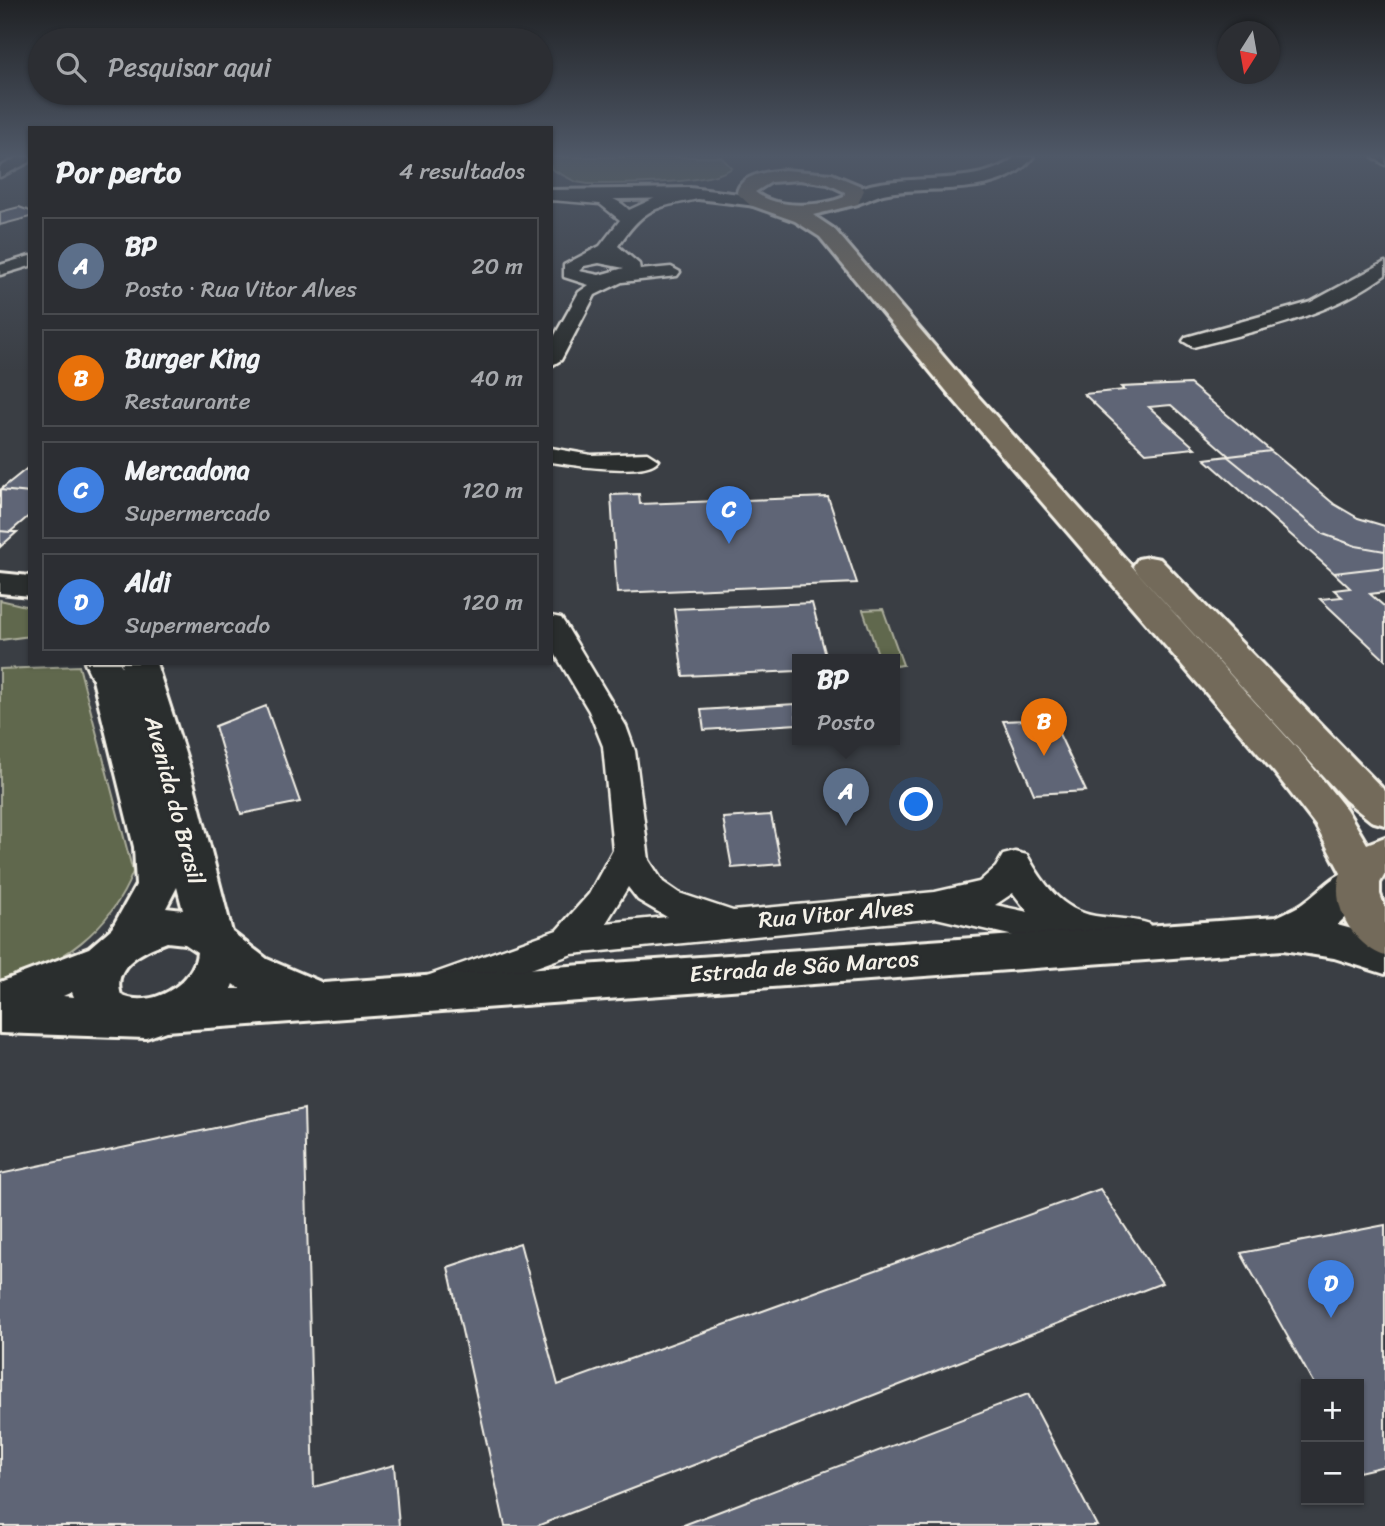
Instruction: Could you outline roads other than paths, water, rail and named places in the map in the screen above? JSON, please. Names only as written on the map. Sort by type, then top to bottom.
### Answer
[{"type":"main road","points":[[819,228],[827,233],[963,395],[1289,764],[1368,870],[1357,897],[1364,913],[1385,939]]},
{"type":"main road","points":[[848,228],[851,235],[978,380],[1298,728],[1359,792],[1385,811]]},
{"type":"street","points":[[578,268],[611,247],[622,228]]},
{"type":"street","points":[[611,247],[624,270]]},
{"type":"street","points":[[0,271],[28,262]]},
{"type":"street","points":[[1193,341],[1304,313],[1359,287],[1385,267]]},
{"type":"street","points":[[578,268],[593,280],[624,270],[668,272]]},
{"type":"street","points":[[578,268],[588,292]]},
{"type":"street","points":[[553,356],[588,292],[624,270]]},
{"type":"street","points":[[553,455],[591,462],[647,460]]},
{"type":"street","points":[[553,472],[591,462]]},
{"type":"street","points":[[0,583],[28,586]]},
{"type":"street","name":"Rua Vitor Alves","points":[[553,628],[616,738],[628,853],[637,877],[653,895],[695,915],[738,922]]},
{"type":"street","name":"Avenida do Brasil","points":[[103,665],[111,680],[155,847],[157,885],[115,950]]},
{"type":"street","name":"Avenida do Brasil","points":[[139,665],[170,766],[214,943]]},
{"type":"street","name":"Rua Vitor Alves","points":[[570,940],[602,903],[628,853]]},
{"type":"street","name":"Rua Vitor Alves","points":[[416,996],[570,940],[935,905],[992,893],[1001,887],[1015,864],[1026,887],[1050,912],[1063,920],[1091,929]]},
{"type":"street","name":"Estrada de São Marcos","points":[[1283,933],[1322,912],[1368,870]]},
{"type":"street","name":"Rua Vitor Alves","points":[[935,905],[1040,928],[1091,929],[1185,940]]},
{"type":"street","points":[[0,1002],[165,925],[199,929],[214,943],[219,962],[214,976],[203,991],[169,1013],[153,1017],[0,1014]]},
{"type":"street","name":"Estrada de São Marcos","points":[[169,1013],[326,1004],[1283,933],[1334,941],[1385,956]]},
{"type":"street","name":"Estrada de São Marcos","points":[[214,943],[233,962],[267,983],[326,1004]]},
{"type":"street","points":[[115,950],[93,985],[94,996],[100,1005],[122,1017]]},
{"type":"place","name":"Mercadona","points":[[729,544]]},
{"type":"place","name":"Burger King","points":[[1044,756]]},
{"type":"place","name":"BP","points":[[846,826]]},
{"type":"place","name":"Aldi","points":[[1331,1318]]}]
